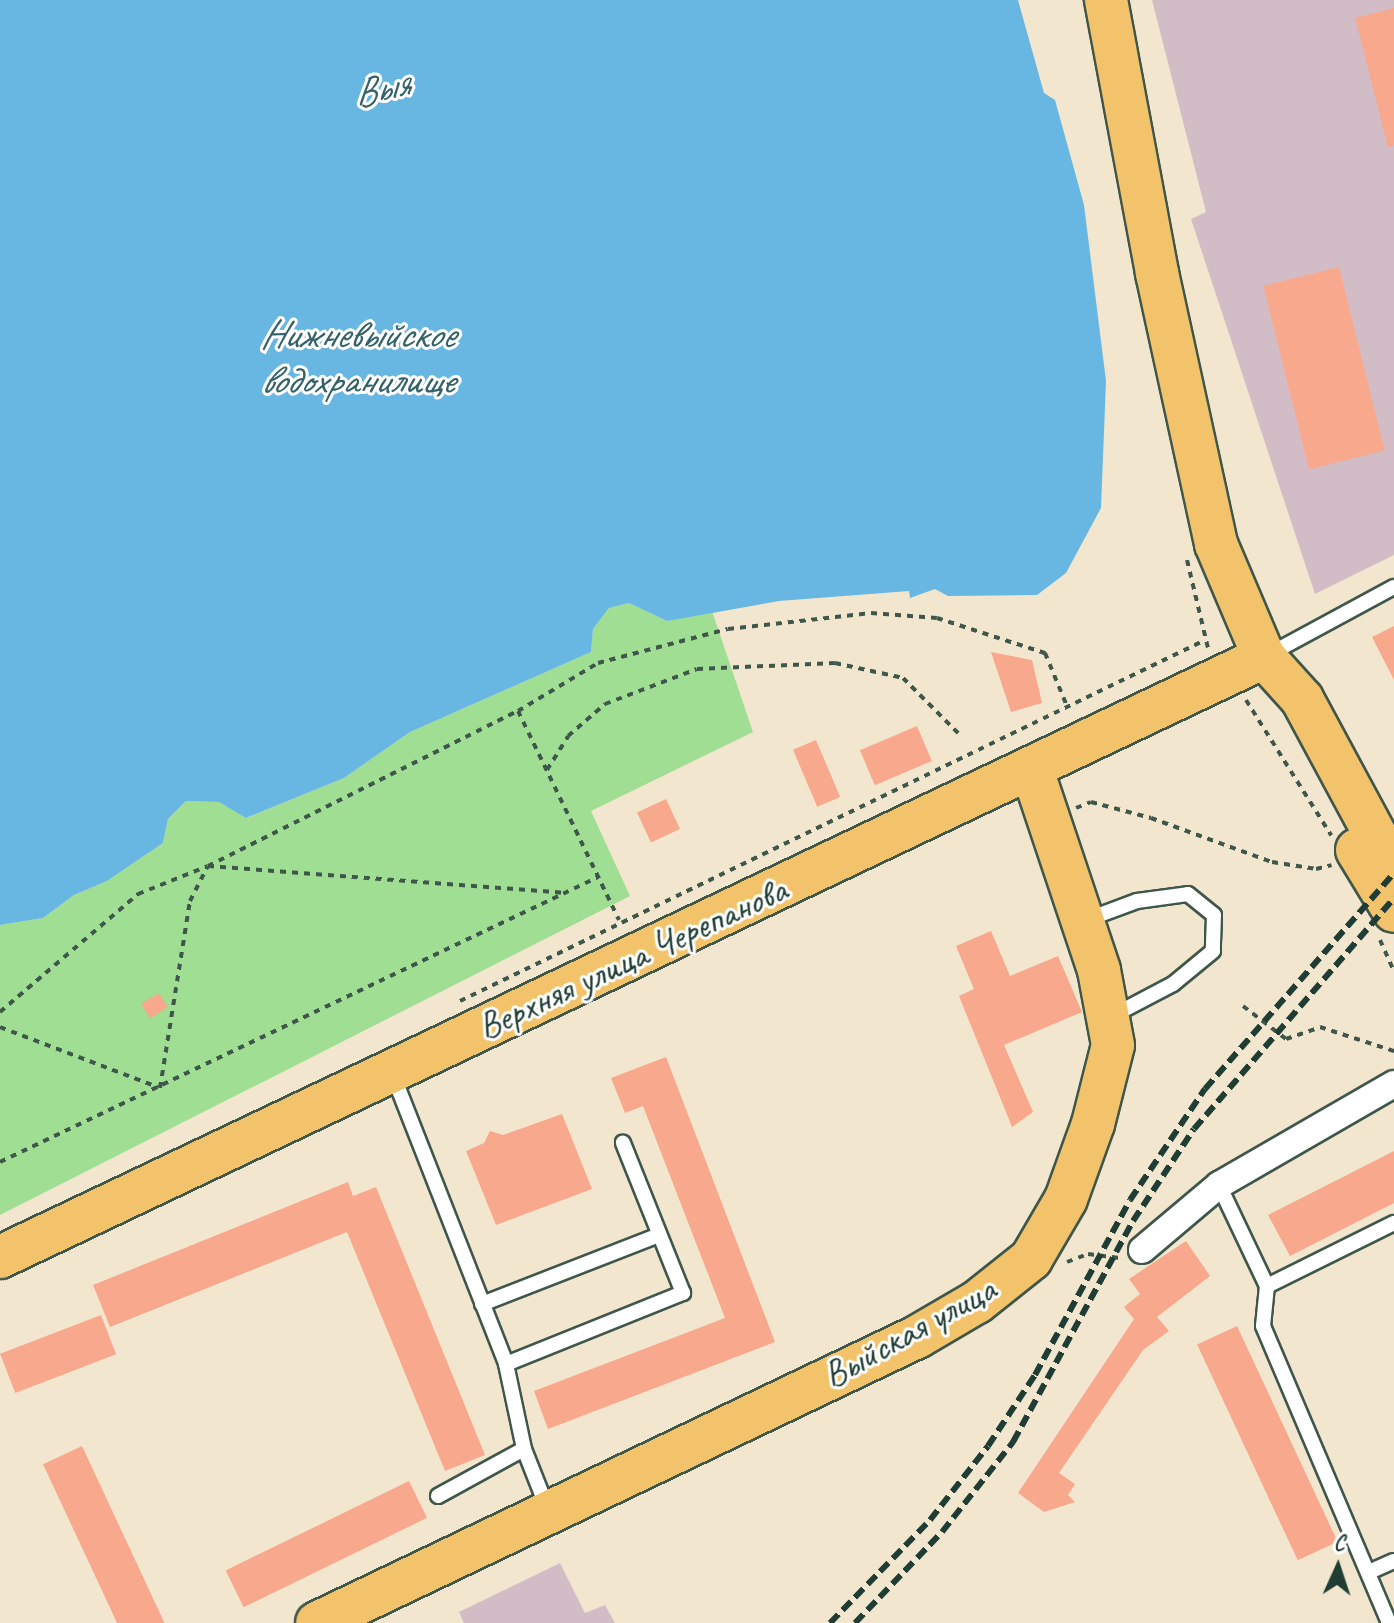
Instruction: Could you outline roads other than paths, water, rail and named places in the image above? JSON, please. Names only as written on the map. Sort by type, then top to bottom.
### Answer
[{"type":"main road","points":[[1106,0],[1157,273],[1216,544],[1270,667],[1282,719],[1394,911]]},
{"type":"main road","points":[[1270,667],[1302,699],[1394,870]]},
{"type":"main road","name":"Верхняя улица Черепанова","points":[[0,1257],[1032,770],[1270,667]]},
{"type":"main road","name":"Выйская улица","points":[[317,1623],[917,1337],[977,1302],[1031,1259],[1066,1199],[1093,1124],[1113,1045],[1082,921],[1032,770]]},
{"type":"street","points":[[1142,1250],[1219,1185],[1394,1084]]},
{"type":"lane","points":[[1270,667],[1394,587]]},
{"type":"lane","points":[[1082,921],[1137,901],[1188,894],[1214,915],[1213,951],[1173,984],[1108,1018]]},
{"type":"lane","points":[[392,1070],[506,1364],[524,1449],[549,1513]]},
{"type":"lane","points":[[506,1364],[683,1293],[623,1143]]},
{"type":"lane","points":[[1219,1185],[1267,1286],[1263,1326],[1389,1623]]},
{"type":"lane","points":[[1267,1286],[1394,1223]]},
{"type":"lane","points":[[482,1304],[659,1235]]},
{"type":"lane","points":[[438,1496],[524,1449]]},
{"type":"lane","points":[[1369,1572],[1394,1561]]},
{"type":"water","name":"Нижневыйское водохранилище","points":[[0,0],[1018,0],[1044,93],[1055,100],[1084,205],[1106,381],[1101,508],[1066,573],[1037,595],[948,596],[935,589],[910,598],[909,591],[779,601],[667,621],[629,603],[609,608],[593,629],[591,652],[410,732],[344,778],[246,818],[219,802],[186,801],[168,819],[163,843],[107,881],[74,895],[43,918],[0,925]]},
{"type":"railway","points":[[830,1623],[930,1520],[988,1446],[1035,1375],[1130,1200],[1205,1089],[1394,873]]},
{"type":"railway","points":[[855,1623],[942,1532],[1013,1442],[1133,1221],[1194,1129],[1394,898]]},
{"type":"water label","name":"Выя","points":[[381,88]]}]
